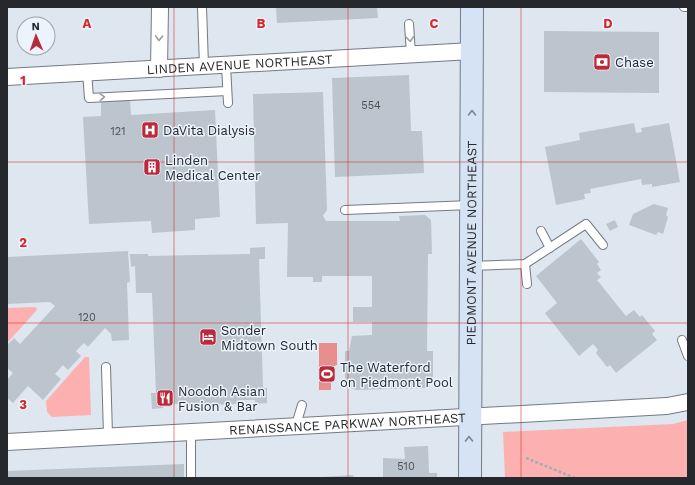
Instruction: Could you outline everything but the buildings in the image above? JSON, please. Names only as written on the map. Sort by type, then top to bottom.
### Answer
[{"type":"main road","name":"PIEDMONT AVENUE NORTHEAST","points":[[470,478],[469,416],[472,205],[472,7]]},
{"type":"street","points":[[159,69],[160,7]]},
{"type":"street","name":"LINDEN AVENUE NORTHEAST","points":[[7,77],[472,51]]},
{"type":"street","name":"RENAISSANCE PARKWAY NORTHEAST","points":[[7,442],[191,430],[667,406],[688,402]]},
{"type":"lane","points":[[202,7],[204,66]]},
{"type":"lane","points":[[409,24],[411,54]]},
{"type":"lane","points":[[226,65],[228,103]]},
{"type":"lane","points":[[87,72],[89,98],[227,91]]},
{"type":"lane","points":[[345,210],[472,205]]},
{"type":"lane","points":[[470,266],[525,264],[586,224],[603,245]]},
{"type":"lane","points":[[541,231],[550,248]]},
{"type":"lane","points":[[525,264],[527,284]]},
{"type":"lane","points":[[682,340],[688,356]]},
{"type":"lane","points":[[106,367],[108,435]]},
{"type":"lane","points":[[296,425],[302,405]]},
{"type":"lane","points":[[191,430],[191,478]]},
{"type":"path","points":[[526,458],[575,478]]},
{"type":"shaded area","points":[[35,307],[37,309],[36,311],[7,343],[7,308]]},
{"type":"shaded area","name":"The Waterford on Piedmont Pool","points":[[319,343],[337,343],[337,365],[334,366],[334,382],[331,382],[331,390],[319,390]]},
{"type":"shaded area","points":[[85,357],[89,357],[91,415],[52,417],[47,412],[46,401]]},
{"type":"shaded area","points":[[688,420],[688,478],[505,478],[503,432],[673,424]]},
{"type":"place","name":"Chase","points":[[602,62]]},
{"type":"place","name":"DaVita Dialysis","points":[[150,130]]},
{"type":"place","name":"Linden Medical Center","points":[[152,167]]},
{"type":"place","name":"Sonder Midtown South","points":[[208,337]]},
{"type":"place","name":"The Waterford on Piedmont Pool","points":[[327,374]]},
{"type":"place","name":"Noodoh Asian Fusion & Bar","points":[[165,398]]}]
